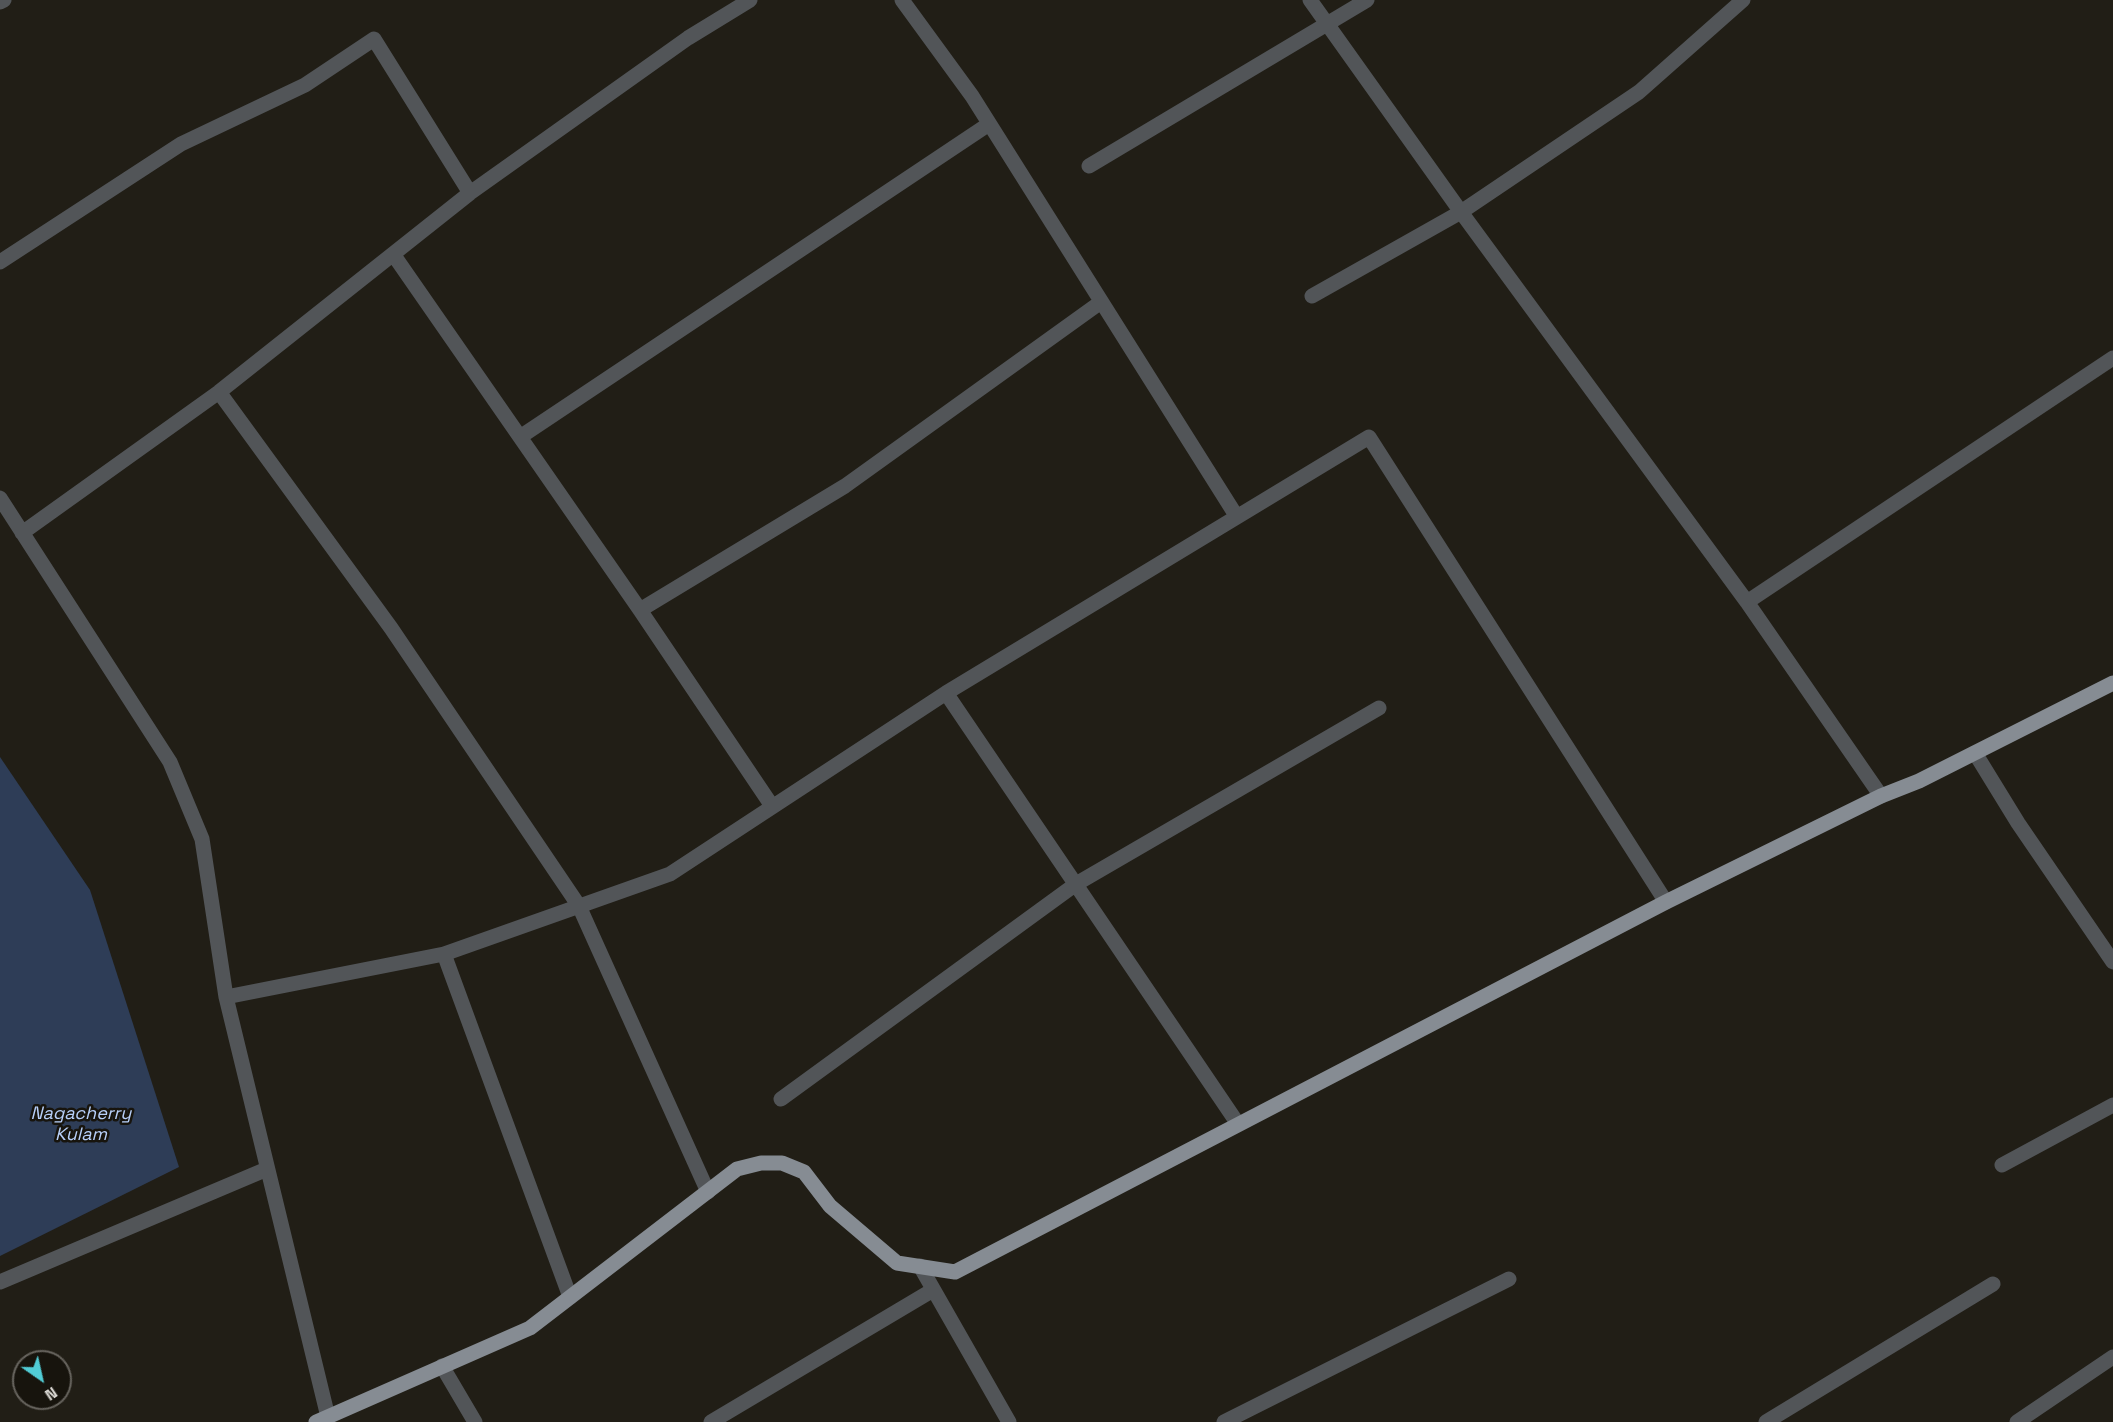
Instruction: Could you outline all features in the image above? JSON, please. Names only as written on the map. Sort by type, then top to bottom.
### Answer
[{"type":"main road","points":[[322,1419],[530,1328],[737,1169],[761,1163],[782,1163],[804,1172],[830,1206],[897,1263],[955,1272],[1666,902],[1881,796],[1919,782],[2113,683]]},
{"type":"street","points":[[22,533],[219,392],[470,194],[688,38],[750,0]]},
{"type":"street","points":[[902,0],[972,96],[1237,517]]},
{"type":"street","points":[[1310,0],[1461,212],[1747,602],[1881,796]]},
{"type":"street","points":[[1089,166],[1367,0]]},
{"type":"street","points":[[1312,297],[1461,212],[1639,92],[1743,0]]},
{"type":"street","points":[[0,262],[181,144],[305,85],[374,39],[470,194]]},
{"type":"street","points":[[520,437],[989,124]]},
{"type":"street","points":[[393,254],[640,610],[772,807]]},
{"type":"street","points":[[640,610],[845,486],[1101,302]]},
{"type":"street","points":[[1747,602],[2113,358]]},
{"type":"street","points":[[219,392],[391,628],[579,906],[708,1192]]},
{"type":"street","points":[[226,997],[444,954],[670,874],[946,693],[1369,437],[1666,902]]},
{"type":"street","points":[[0,498],[170,762],[202,839],[226,997],[267,1169],[322,1419]]},
{"type":"street","points":[[946,693],[1238,1124]]},
{"type":"street","points":[[781,1099],[1076,884],[1379,708]]},
{"type":"street","points":[[1975,753],[2018,823],[2113,962]]},
{"type":"street","points":[[444,954],[570,1297]]},
{"type":"street","points":[[2002,1165],[2113,1105]]},
{"type":"street","points":[[0,1282],[267,1169]]},
{"type":"street","points":[[920,1266],[1009,1422]]},
{"type":"street","points":[[1224,1422],[1509,1279]]},
{"type":"street","points":[[1766,1422],[1994,1284]]},
{"type":"street","points":[[711,1422],[933,1290]]},
{"type":"street","points":[[2017,1422],[2113,1358]]},
{"type":"street","points":[[442,1366],[475,1422]]},
{"type":"water","name":"Nagacherry Kulam","points":[[0,757],[90,890],[179,1167],[0,1256]]}]
